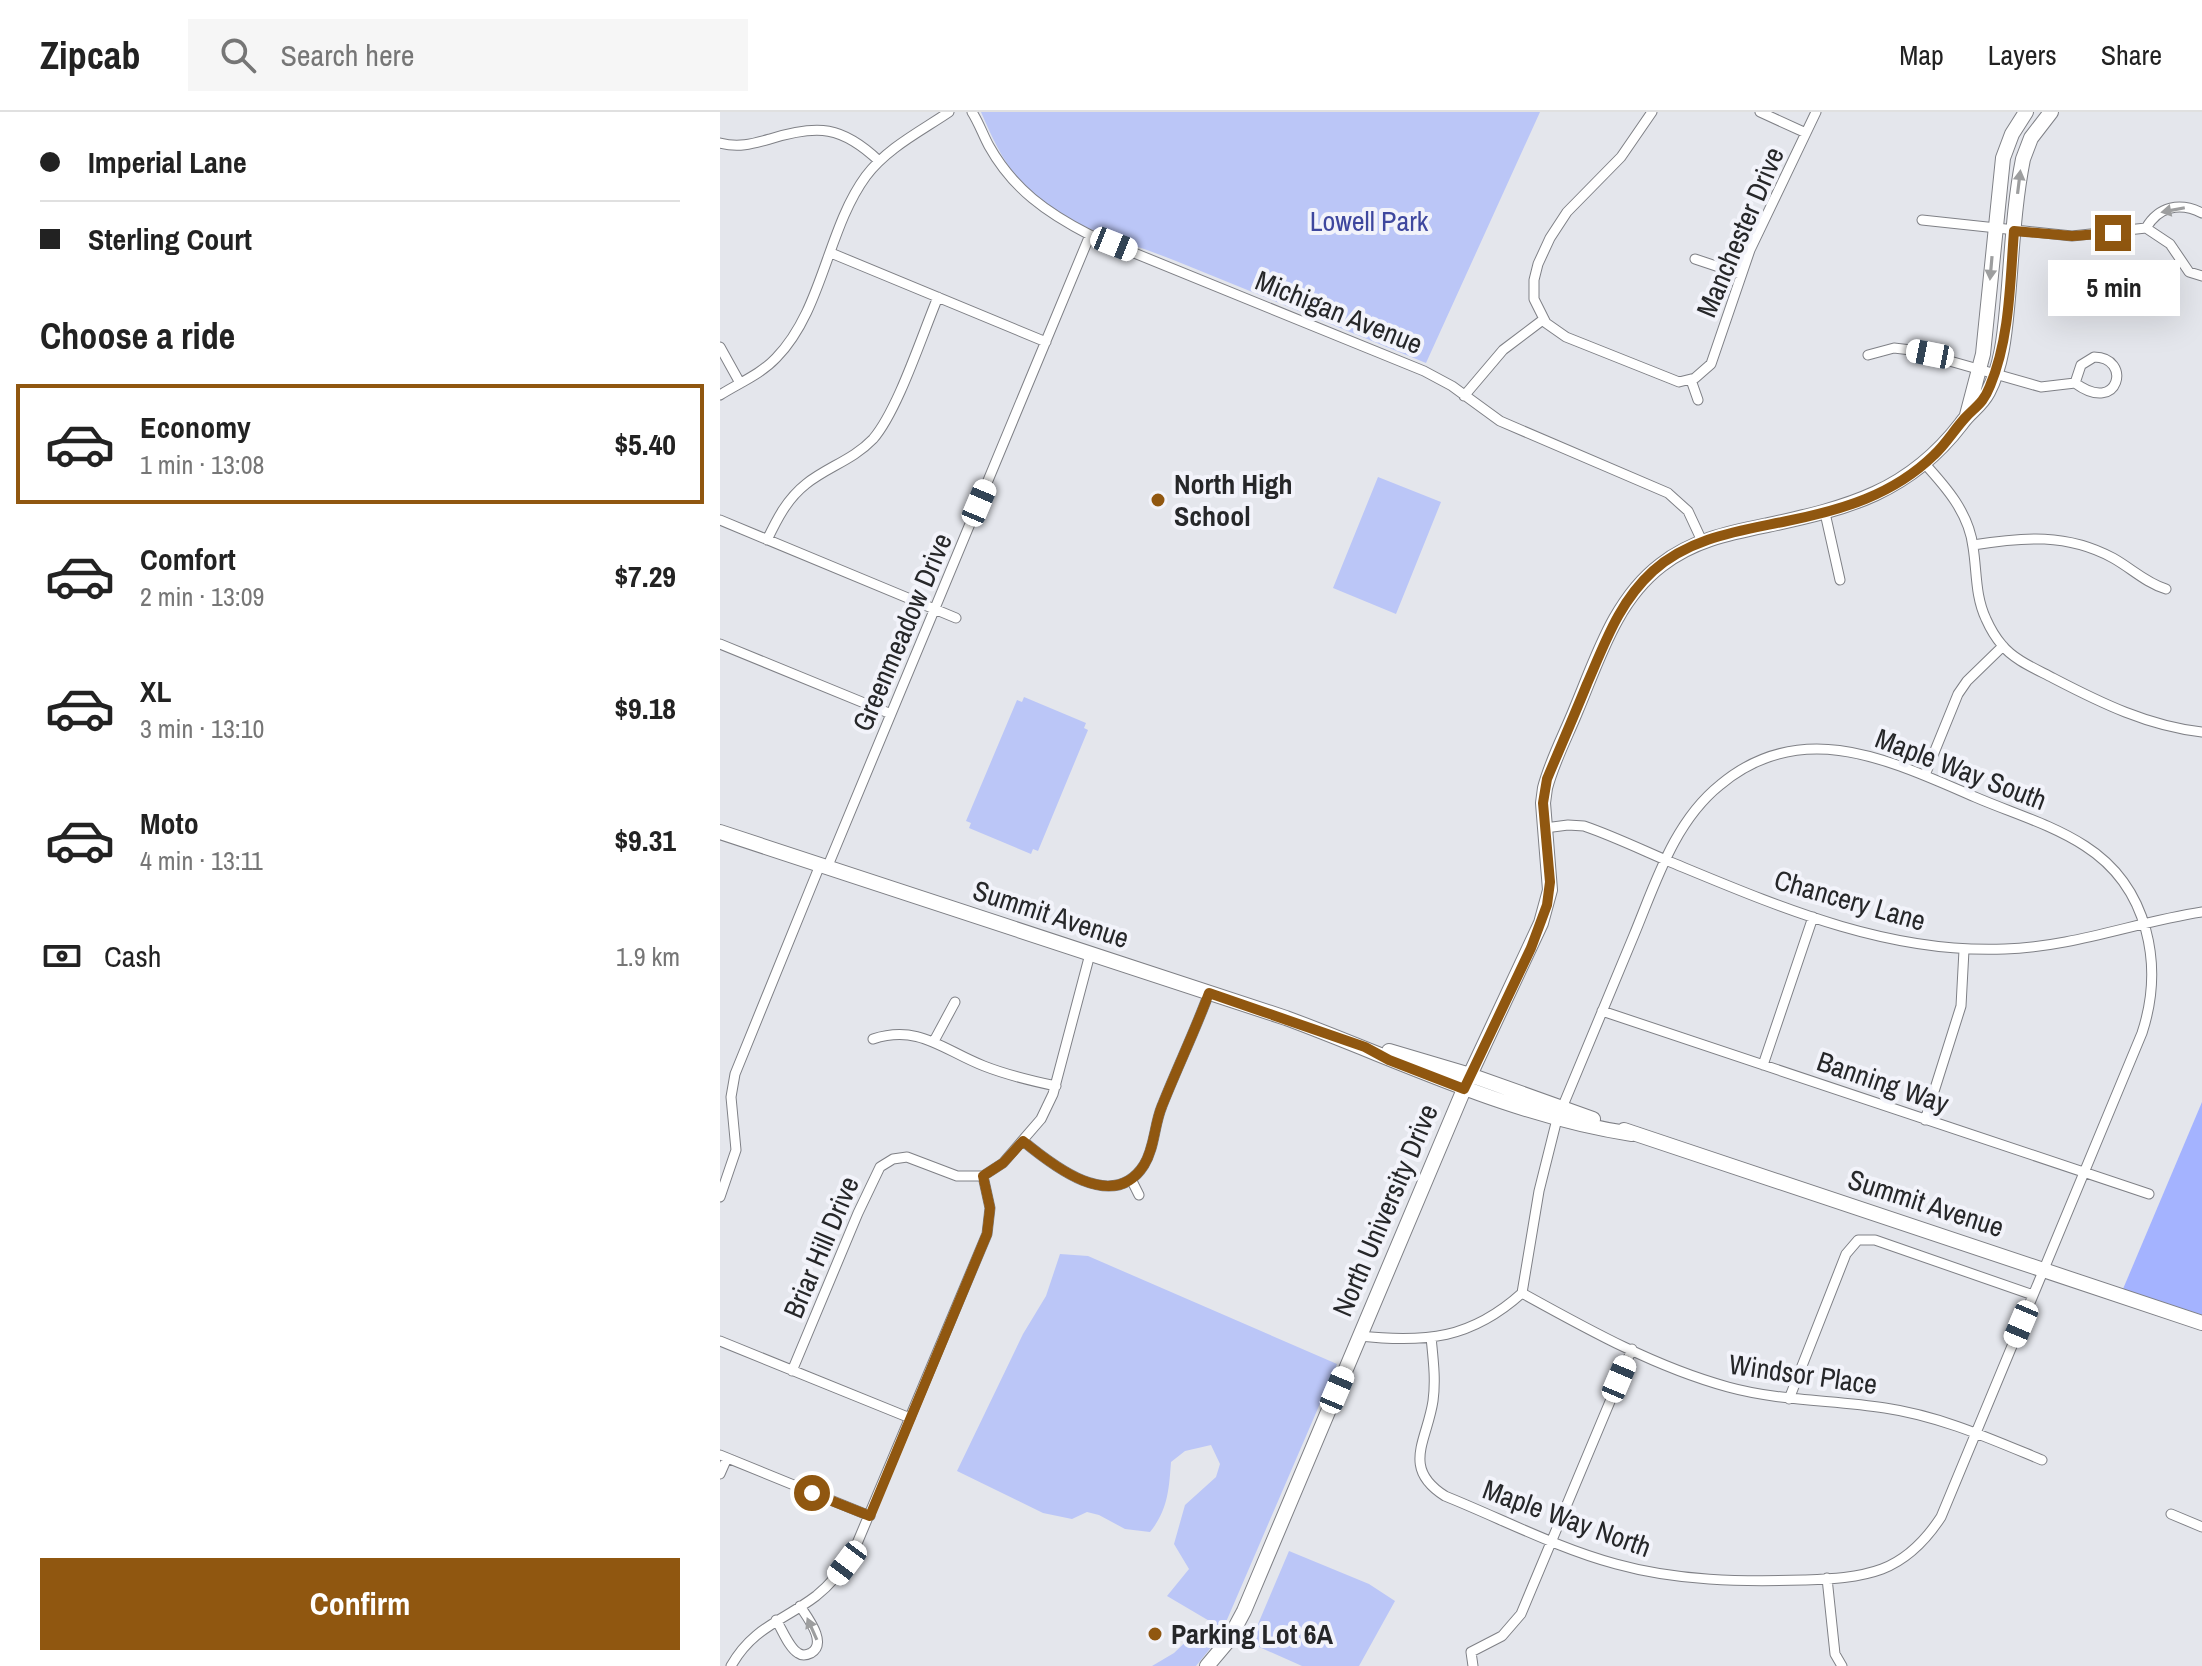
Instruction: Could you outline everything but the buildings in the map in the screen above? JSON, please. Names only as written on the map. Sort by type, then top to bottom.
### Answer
[{"type":"street","points":[[720,395],[775,359],[793,337],[856,191],[879,161],[949,112]]},
{"type":"street","name":"Michigan Avenue","points":[[972,112],[987,143],[1018,186],[1048,212],[1090,235],[1424,371],[1511,427],[1668,493],[1688,511],[1702,541]]},
{"type":"street","points":[[1652,112],[1621,157],[1567,212],[1550,238],[1538,264],[1534,299],[1544,319],[1557,332],[1668,380],[1691,380],[1698,400]]},
{"type":"street","points":[[1760,112],[1806,133]]},
{"type":"street","name":"Manchester Drive","points":[[1691,380],[1711,364],[1740,274],[1816,112]]},
{"type":"street","name":"North University Drive","points":[[1207,1666],[1228,1641],[1244,1611],[1467,1082],[1525,961],[1547,905],[1550,882],[1543,796],[1547,779],[1613,623],[1631,595],[1654,570],[1702,541],[1825,513],[1875,496],[1898,483],[1942,446],[1967,415],[1979,369],[2003,158],[2012,134],[2026,112]]},
{"type":"street","name":"North University Drive","points":[[1967,415],[1977,410],[1995,374],[2004,336],[2023,159],[2031,138],[2051,112]]},
{"type":"street","points":[[720,143],[747,146],[799,130],[831,130],[856,141],[879,161]]},
{"type":"street","points":[[2146,228],[2152,218],[2169,208],[2189,207],[2202,213]]},
{"type":"street","points":[[1922,220],[2072,236],[2146,228],[2170,244],[2189,272],[2202,276]]},
{"type":"street","name":"Greenmeadow Drive","points":[[720,1197],[736,1150],[731,1097],[735,1074],[891,714],[1090,235]]},
{"type":"street","points":[[831,253],[1046,342]]},
{"type":"street","points":[[1695,259],[1740,274]]},
{"type":"street","points":[[767,540],[776,520],[796,493],[814,478],[855,455],[882,427],[938,297]]},
{"type":"street","points":[[1464,396],[1503,350],[1544,319]]},
{"type":"street","points":[[720,347],[740,383]]},
{"type":"street","points":[[1868,355],[1894,348],[1911,350],[2041,387],[2075,383],[2091,393],[2105,393],[2115,385],[2115,367],[2107,359],[2090,358],[2081,365],[2075,383]]},
{"type":"street","points":[[1924,463],[1961,511],[1973,545],[1981,605],[2003,646],[2031,666],[2120,711],[2156,723],[2202,732]]},
{"type":"street","points":[[1825,513],[1840,580]]},
{"type":"street","points":[[720,520],[956,618]]},
{"type":"street","points":[[1973,545],[2026,537],[2066,541],[2110,557],[2145,580],[2166,589]]},
{"type":"street","points":[[720,644],[891,714]]},
{"type":"street","points":[[1925,775],[1962,687],[2003,646]]},
{"type":"street","name":"Maple Way South","points":[[1522,1293],[1539,1191],[1560,1114],[1666,860],[1687,819],[1731,776],[1772,756],[1808,749],[1842,749],[1874,757],[2056,830],[2089,848],[2127,888],[2145,924],[2153,971],[2149,1014],[2044,1269]]},
{"type":"street","name":"Chancery Lane","points":[[1545,828],[1584,826],[1813,917],[1882,938],[1964,950],[2033,947],[2202,912]]},
{"type":"street","name":"Summit Avenue","points":[[720,832],[1365,1047],[1393,1052],[1560,1114],[1632,1134],[2202,1323]]},
{"type":"street","points":[[1763,1065],[1813,917]]},
{"type":"street","points":[[1925,1120],[1962,1003],[1964,950]]},
{"type":"street","points":[[731,1666],[752,1637],[827,1587],[857,1545],[987,1234],[990,1208],[983,1176],[1003,1163],[1046,1112],[1056,1086],[1090,954]]},
{"type":"street","points":[[1023,1141],[1048,1162],[1087,1182],[1104,1185],[1131,1179],[1148,1157],[1157,1120],[1209,993]]},
{"type":"street","points":[[934,1041],[955,1002]]},
{"type":"street","name":"Banning Way","points":[[1602,1011],[2149,1194]]},
{"type":"street","points":[[873,1039],[886,1034],[910,1033],[934,1041],[984,1066],[1056,1086]]},
{"type":"street","name":"Briar Hill Drive","points":[[792,1371],[880,1167],[893,1159],[907,1157],[963,1177],[983,1176]]},
{"type":"street","points":[[1131,1179],[1139,1195]]},
{"type":"street","points":[[1789,1399],[1846,1254],[1858,1240],[1875,1240],[2033,1295]]},
{"type":"street","name":"Maple Way North","points":[[1431,1337],[1434,1393],[1419,1454],[1422,1474],[1432,1488],[1445,1496],[1551,1541],[1616,1564],[1666,1575],[1727,1580],[1827,1578],[1882,1569],[1903,1559],[1941,1517],[2044,1269]]},
{"type":"street","points":[[1359,1336],[1390,1340],[1431,1337],[1464,1330],[1486,1321],[1522,1293]]},
{"type":"street","name":"Windsor Place","points":[[1522,1293],[1632,1349],[1703,1380],[1789,1399],[1885,1407],[1933,1418],[2042,1460]]},
{"type":"street","points":[[720,1341],[910,1418]]},
{"type":"street","points":[[1473,1666],[1471,1652],[1502,1636],[1521,1614],[1632,1349]]},
{"type":"street","points":[[720,1474],[723,1456],[870,1516]]},
{"type":"street","points":[[2171,1514],[2202,1527]]},
{"type":"street","points":[[1827,1578],[1835,1654],[1842,1666]]},
{"type":"street","points":[[776,1620],[796,1652],[811,1653],[816,1648],[817,1638],[800,1606]]},
{"type":"green space","name":"Lowell Park","points":[[981,112],[1540,112],[1426,363],[1079,224],[1061,214],[1028,190],[1013,172]]},
{"type":"green space","points":[[1378,477],[1441,502],[1396,614],[1333,588]]},
{"type":"green space","points":[[1024,697],[1086,723],[1084,728],[1088,730],[1038,851],[1033,849],[1031,854],[969,828],[971,823],[966,821],[1017,700],[1022,702]]},
{"type":"green space","points":[[1060,1254],[1088,1256],[1337,1364],[1223,1629],[1167,1596],[1189,1569],[1174,1544],[1185,1505],[1216,1477],[1220,1464],[1211,1445],[1185,1451],[1171,1462],[1164,1507],[1150,1532],[1125,1529],[1087,1512],[1072,1519],[1043,1513],[957,1471],[1023,1334],[1046,1296]]},
{"type":"green space","points":[[1289,1551],[1369,1584],[1395,1601],[1359,1666],[1302,1666],[1250,1643]]},
{"type":"green space","points":[[1200,1628],[1217,1640],[1196,1666],[1152,1666],[1174,1653]]},
{"type":"shaded area","points":[[2202,1102],[2202,1315],[2123,1289]]},
{"type":"place","name":"North High School","points":[[1158,500]]},
{"type":"place","name":"Parking Lot 6A","points":[[1155,1634]]},
{"type":"route","points":[[812,1493],[870,1516],[987,1234],[990,1208],[983,1176],[994,1171],[1023,1141],[1062,1171],[1095,1185],[1131,1179],[1144,1165],[1152,1149],[1157,1120],[1209,993],[1365,1047],[1389,1060],[1464,1089],[1531,948],[1547,905],[1550,882],[1543,803],[1547,779],[1613,623],[1631,595],[1662,564],[1692,545],[1715,537],[1834,511],[1875,496],[1909,475],[1932,457],[1967,415],[1977,410],[1989,389],[2004,336],[2014,231],[2072,236],[2113,233]]}]
